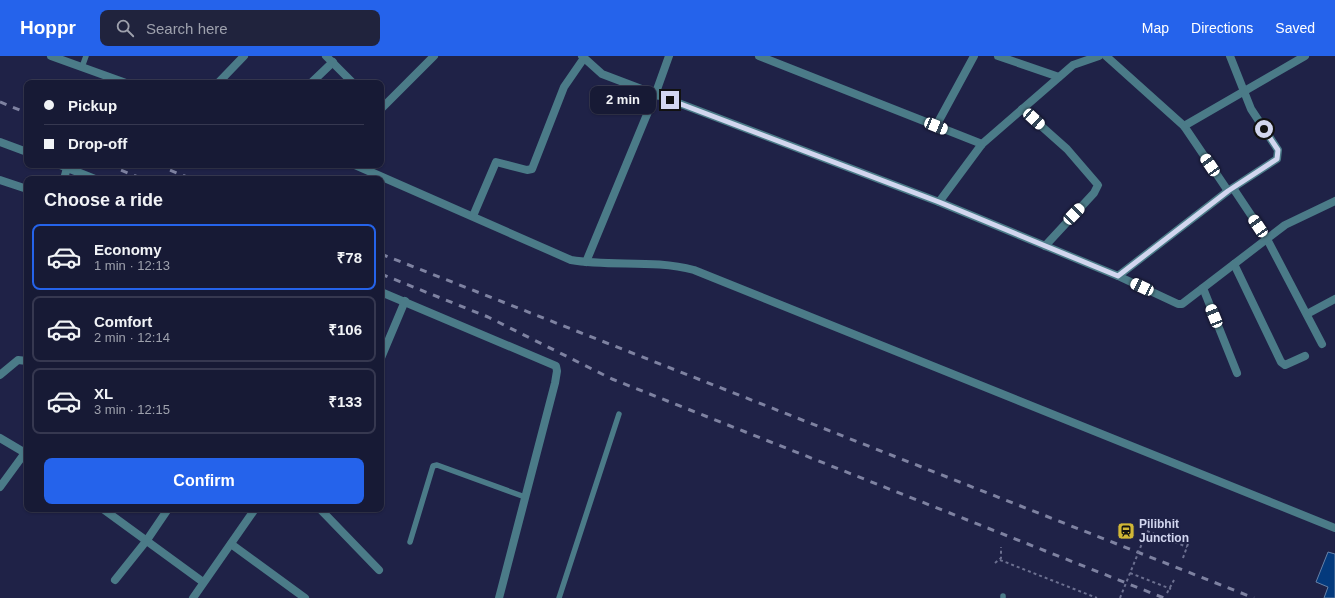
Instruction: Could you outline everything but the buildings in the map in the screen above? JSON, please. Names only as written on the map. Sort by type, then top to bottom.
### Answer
[{"type":"street","points":[[51,56],[118,80]]},
{"type":"street","points":[[221,80],[244,56]]},
{"type":"street","points":[[326,56],[350,80]]},
{"type":"street","points":[[586,262],[655,95],[668,56]]},
{"type":"street","points":[[759,56],[982,144]]},
{"type":"street","points":[[936,126],[974,56]]},
{"type":"street","points":[[998,56],[1059,77]]},
{"type":"street","points":[[939,202],[982,144],[1073,64],[1099,56]]},
{"type":"street","points":[[1106,56],[1184,126],[1267,239],[1322,344]]},
{"type":"street","points":[[1118,276],[1230,190],[1277,159],[1278,150],[1251,109],[1230,56]]},
{"type":"street","points":[[1184,126],[1305,56]]},
{"type":"street","points":[[384,106],[431,57]]},
{"type":"street","points":[[473,216],[496,162],[527,170],[532,169],[564,87],[583,57],[602,74],[939,202],[1118,276],[1178,304],[1182,304],[1285,225],[1335,201]]},
{"type":"street","points":[[314,80],[332,62]]},
{"type":"street","points":[[1022,109],[1067,149],[1098,184],[1094,193],[1045,246]]},
{"type":"street","points":[[0,142],[24,151]]},
{"type":"street","points":[[69,168],[88,176]]},
{"type":"street","points":[[362,168],[380,176]]},
{"type":"street","points":[[384,178],[562,256],[586,262],[663,263],[694,270],[1335,528]]},
{"type":"street","points":[[0,180],[24,188]]},
{"type":"street","points":[[1234,264],[1281,362],[1285,365],[1305,356]]},
{"type":"street","points":[[1203,288],[1237,372]]},
{"type":"street","points":[[384,293],[556,366],[557,371],[555,383],[499,598]]},
{"type":"street","points":[[1307,314],[1335,299]]},
{"type":"street","points":[[384,351],[406,302]]},
{"type":"street","points":[[0,375],[18,360],[24,361]]},
{"type":"street","points":[[0,438],[24,451]]},
{"type":"street","points":[[0,487],[24,455]]},
{"type":"street","points":[[107,512],[204,582]]},
{"type":"street","points":[[115,580],[147,540],[166,512]]},
{"type":"street","points":[[193,598],[254,512]]},
{"type":"street","points":[[323,512],[379,570]]},
{"type":"street","points":[[231,544],[304,598]]},
{"type":"lane","points":[[82,67],[86,56]]},
{"type":"lane","points":[[559,598],[619,414]]},
{"type":"lane","points":[[410,542],[433,466],[436,465],[525,497]]},
{"type":"path","points":[[1120,598],[1147,531],[1187,547]]},
{"type":"path","points":[[1183,558],[1189,541]]},
{"type":"path","points":[[995,563],[1001,558],[1001,547]]},
{"type":"path","points":[[1000,560],[1097,598]]},
{"type":"path","points":[[1130,573],[1171,589]]},
{"type":"path","points":[[1167,593],[1171,589],[1174,580]]},
{"type":"railway","points":[[0,102],[24,112]]},
{"type":"railway","points":[[116,168],[136,176]]},
{"type":"railway","points":[[164,168],[184,176]]},
{"type":"railway","points":[[384,255],[1254,598]]},
{"type":"railway","points":[[384,275],[488,317],[612,379],[1164,598]]},
{"type":"place","name":"Pilibhit Junction","points":[[1126,531]]},
{"type":"route","points":[[670,100],[939,202],[1118,276],[1228,191],[1277,159],[1278,150],[1264,129]]}]
